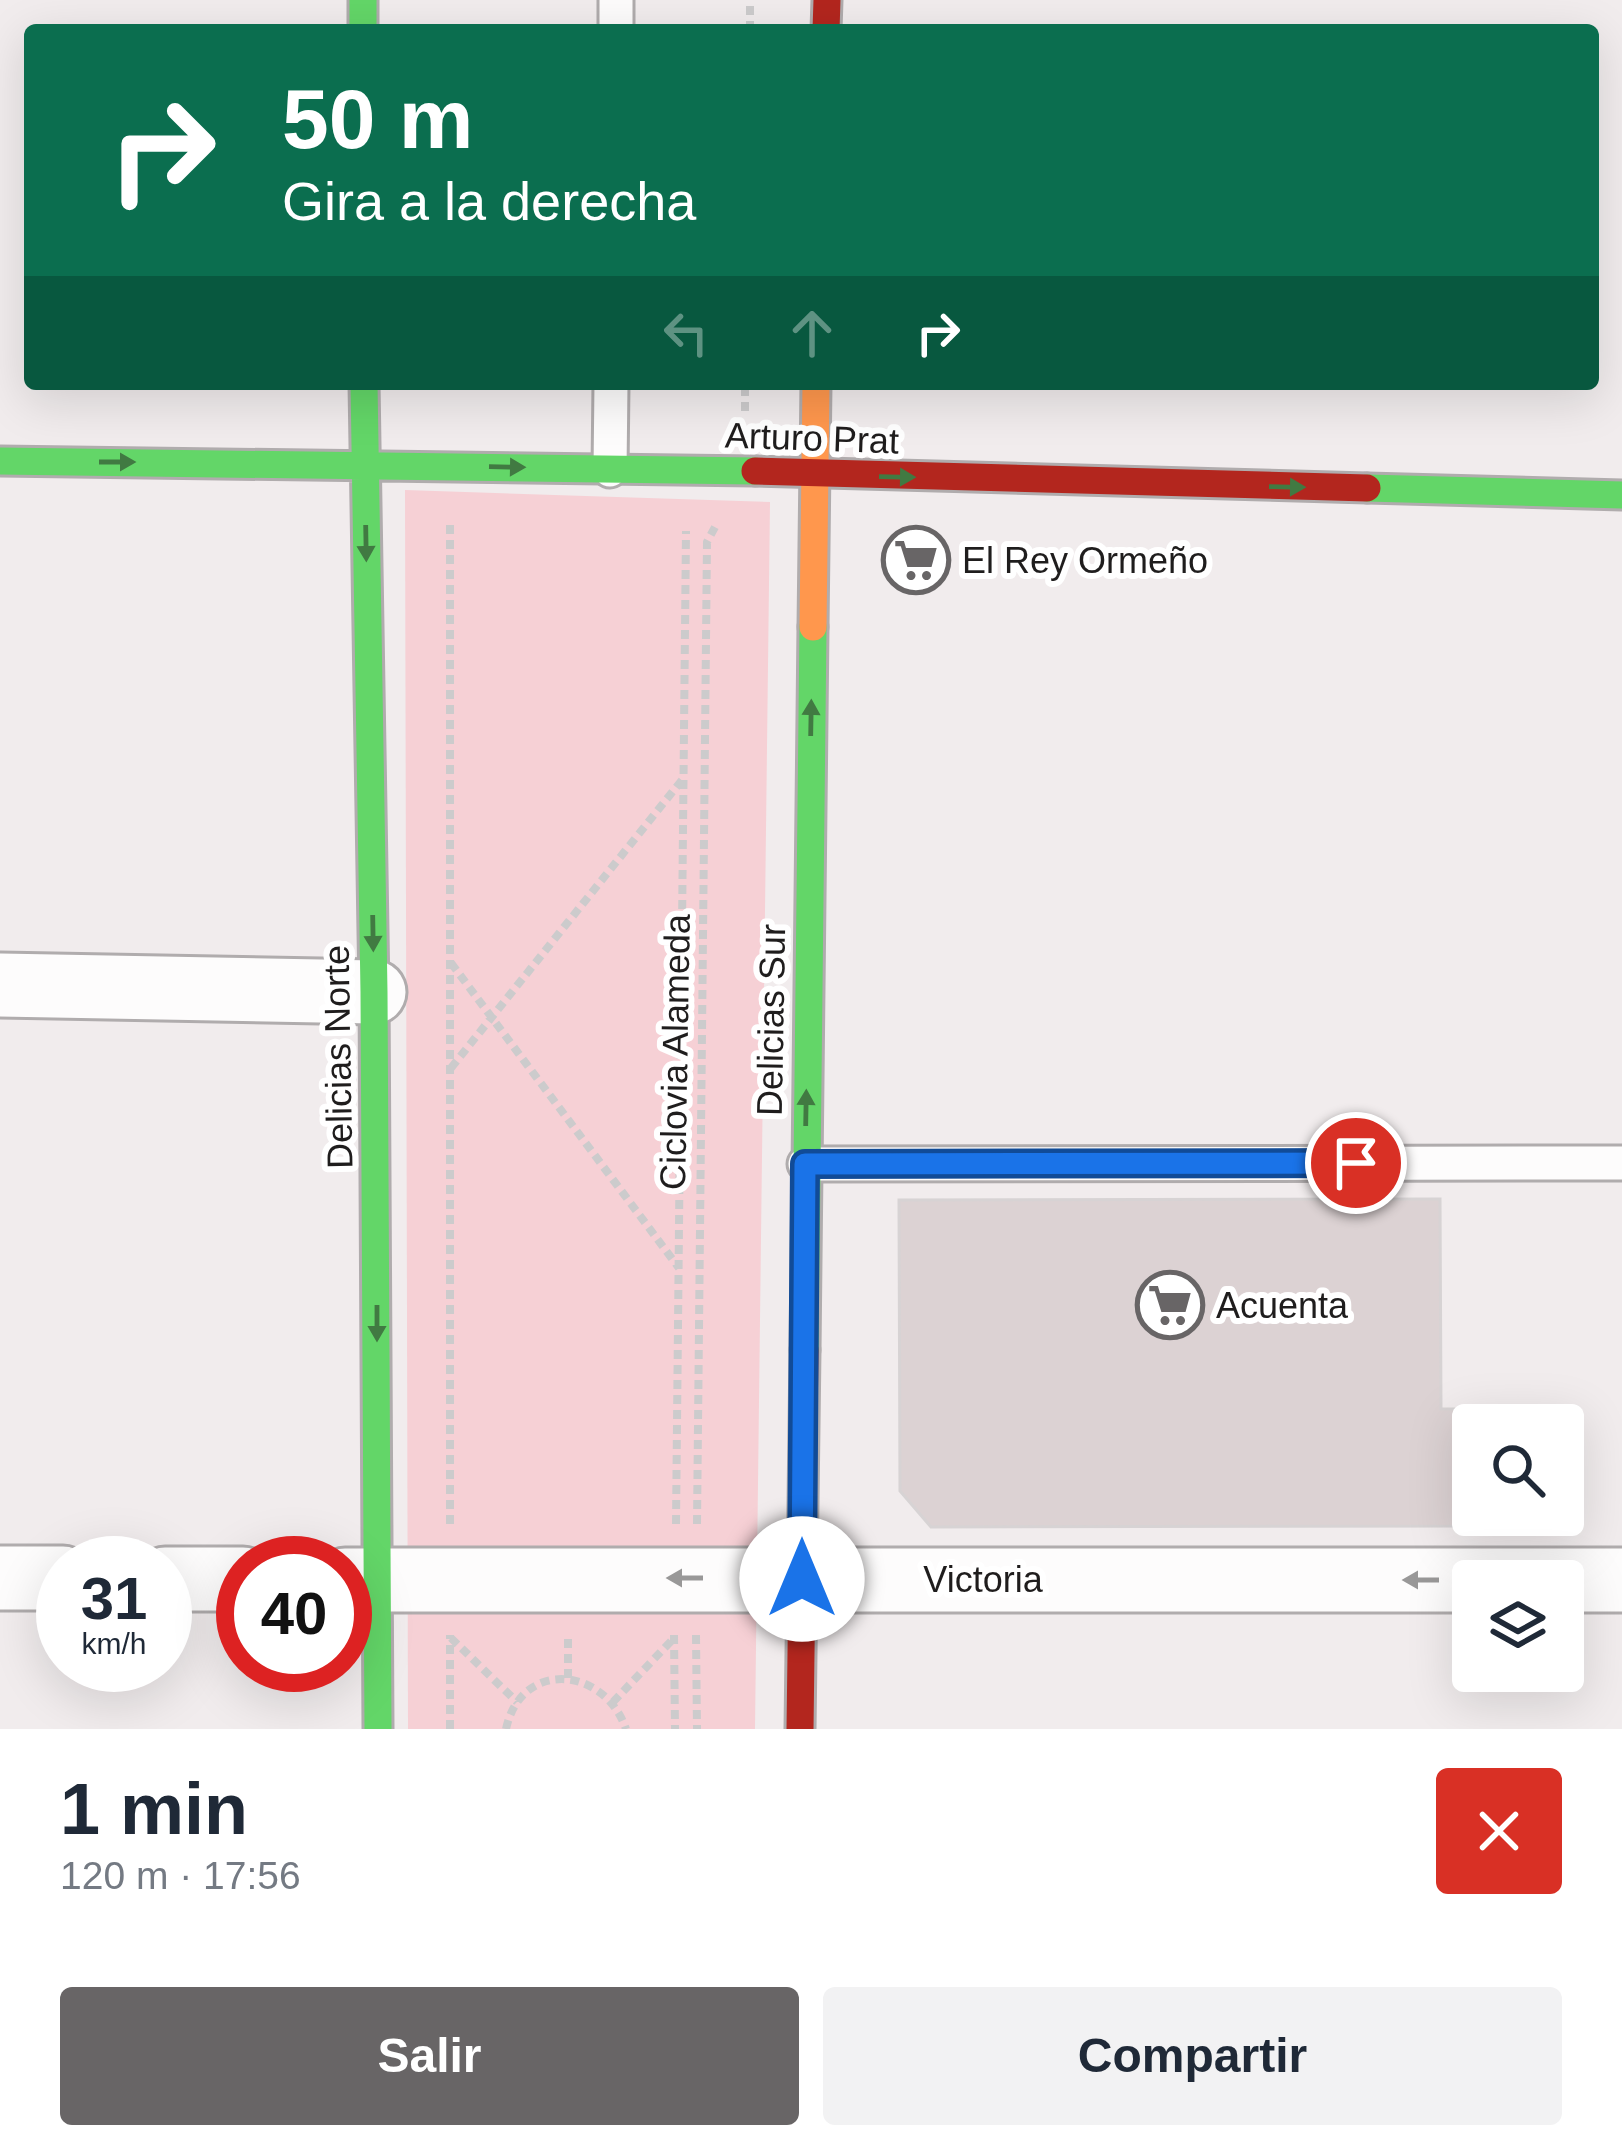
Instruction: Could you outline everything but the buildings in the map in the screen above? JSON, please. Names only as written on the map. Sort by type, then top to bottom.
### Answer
[{"type":"street","name":"Delicias Norte","points":[[363,1536],[374,992],[364,390]]},
{"type":"street","name":"Delicias Sur","points":[[800,1729],[816,390]]},
{"type":"street","name":"Arturo Prat","points":[[0,461],[744,471],[1622,495]]},
{"type":"street","points":[[0,985],[374,992]]},
{"type":"street","points":[[0,1578],[36,1578]]},
{"type":"street","name":"Victoria","points":[[372,1583],[450,1609],[682,1598],[802,1579],[1622,1580]]},
{"type":"street","name":"Delicias Norte","points":[[372,1673],[378,1729]]},
{"type":"lane","points":[[610,470],[611,390]]},
{"type":"lane","points":[[805,1164],[1622,1163]]},
{"type":"path","points":[[744,471],[745,390]]},
{"type":"path","points":[[450,512],[450,1729]]},
{"type":"path","name":"Ciclovia Alameda","points":[[683,778],[686,522],[718,522],[707,542],[682,1598],[697,1729]]},
{"type":"path","points":[[450,1069],[683,778]]},
{"type":"path","points":[[675,1729],[682,1598],[683,778]]},
{"type":"path","points":[[451,962],[679,1268]]},
{"type":"path","points":[[613,1702],[682,1598]]},
{"type":"path","points":[[450,1609],[517,1702]]},
{"type":"path","points":[[568,1638],[568,1678]]},
{"type":"path","points":[[506,1729],[517,1702],[531,1689],[568,1678],[589,1683],[613,1702],[626,1729]]},
{"type":"shaded area","points":[[405,490],[770,502],[755,1729],[408,1729]]},
{"type":"traffic: fast","points":[[363,0],[363,24]]},
{"type":"traffic: fast","points":[[364,390],[374,992],[378,1729]]},
{"type":"traffic: fast","points":[[0,461],[755,471]]},
{"type":"traffic: fast","points":[[1367,488],[1622,495]]},
{"type":"traffic: fast","points":[[805,1350],[813,627]]},
{"type":"traffic: slow","points":[[813,627],[816,390]]},
{"type":"traffic: jam","points":[[826,24],[827,0]]},
{"type":"traffic: jam","points":[[755,471],[1367,488]]},
{"type":"traffic: jam","points":[[800,1729],[805,1350]]},
{"type":"place","name":"El Rey Ormeño","points":[[916,560]]},
{"type":"place","name":"Acuenta","points":[[1170,1305]]},
{"type":"route","points":[[802,1579],[805,1164],[1356,1163]]}]
